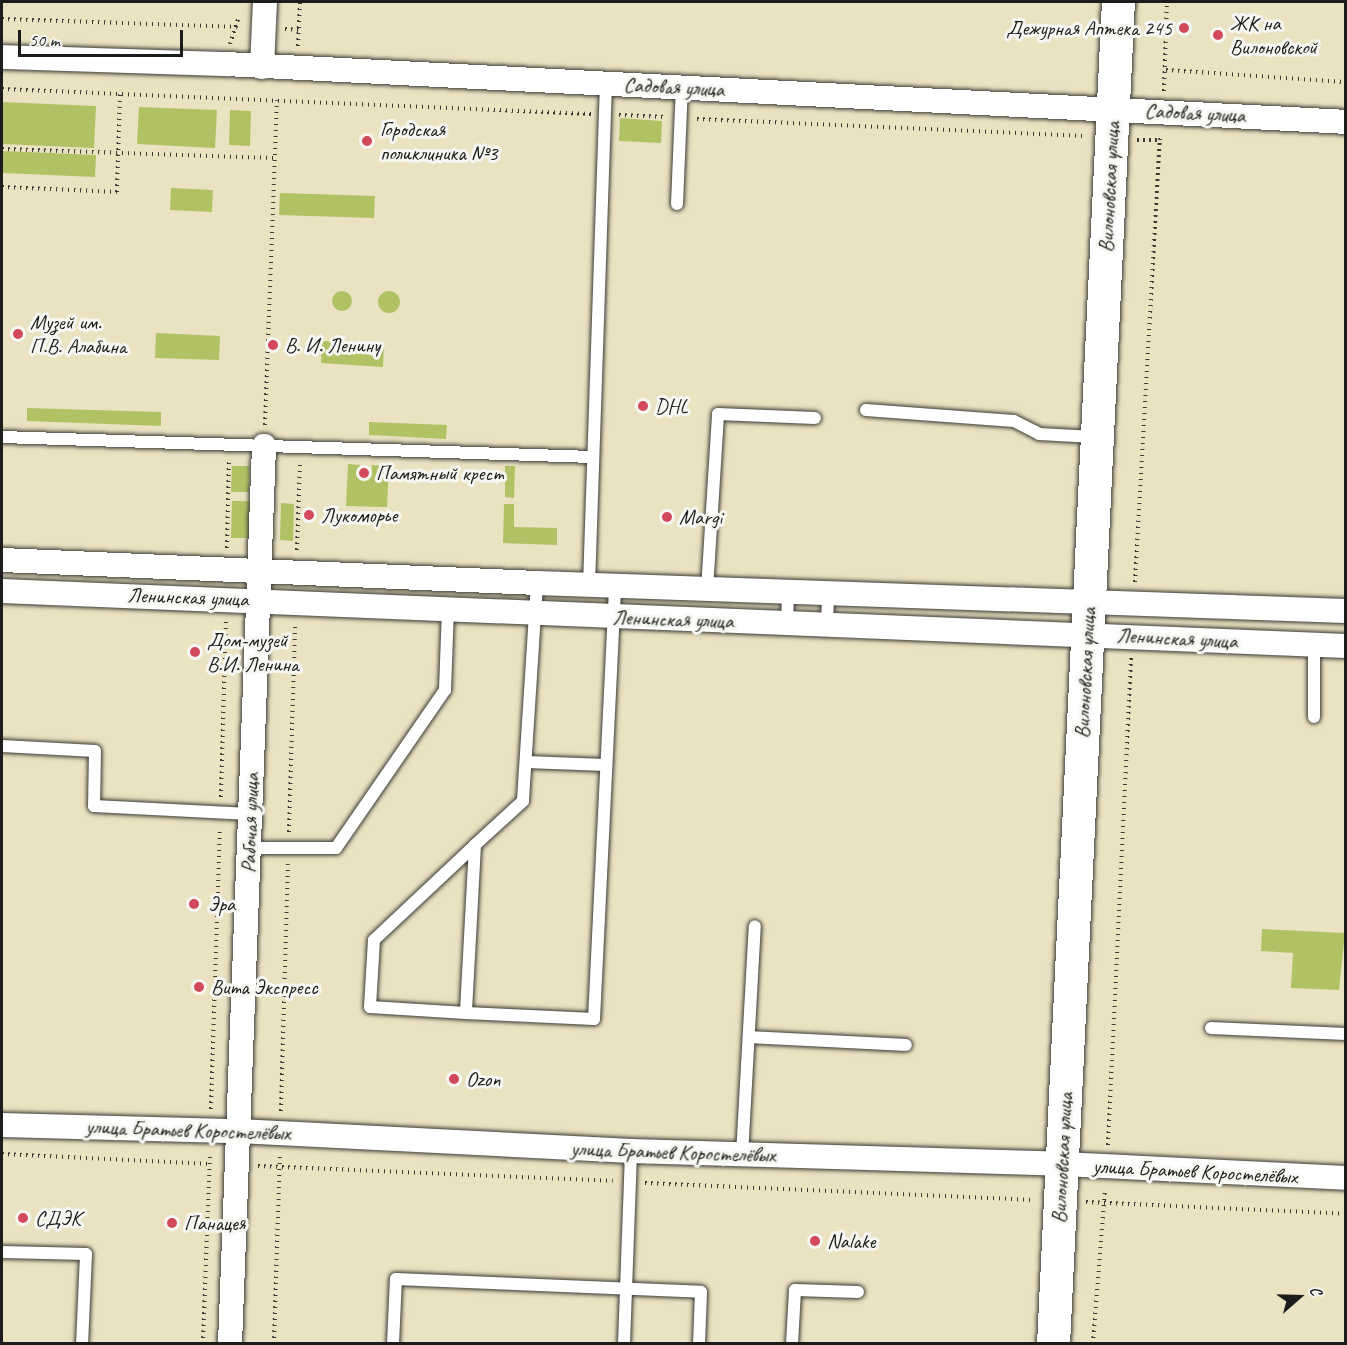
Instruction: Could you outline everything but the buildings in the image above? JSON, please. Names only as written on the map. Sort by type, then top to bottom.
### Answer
[{"type":"main road","name":"Вилоновская улица","points":[[1053,1344],[1118,2]]},
{"type":"street","points":[[262,67],[265,2]]},
{"type":"street","name":"Садовая улица","points":[[2,57],[682,87],[1112,125],[1162,111],[1346,122]]},
{"type":"street","name":"Рабочая улица","points":[[230,1344],[265,436]]},
{"type":"street","name":"Ленинская улица","points":[[2,560],[57,577],[258,600],[535,614],[1346,646]]},
{"type":"street","name":"Ленинская улица","points":[[2,591],[57,577],[259,570],[537,584],[1346,611]]},
{"type":"street","name":"улица Братьев Коростелёвых","points":[[2,1125],[238,1131],[631,1151],[1062,1164],[1346,1178]]},
{"type":"lane","points":[[589,585],[606,83]]},
{"type":"lane","points":[[677,204],[682,87]]},
{"type":"lane","points":[[866,410],[1014,421],[1040,434],[1097,437]]},
{"type":"lane","points":[[707,590],[718,414],[815,418]]},
{"type":"lane","points":[[2,437],[265,436],[593,457]]},
{"type":"lane","points":[[537,584],[523,801],[374,940],[370,1007],[594,1019],[615,586]]},
{"type":"lane","points":[[787,623],[788,593]]},
{"type":"lane","points":[[827,625],[828,594]]},
{"type":"lane","points":[[249,848],[336,848],[445,690],[448,610]]},
{"type":"lane","points":[[1314,645],[1314,717]]},
{"type":"lane","points":[[2,746],[95,751],[94,806],[250,814]]},
{"type":"lane","points":[[526,762],[606,765]]},
{"type":"lane","points":[[466,1012],[475,845]]},
{"type":"lane","points":[[742,1155],[755,926]]},
{"type":"lane","points":[[1211,1028],[1346,1034]]},
{"type":"lane","points":[[749,1037],[906,1045]]},
{"type":"lane","points":[[624,1344],[631,1151]]},
{"type":"lane","points":[[2,1252],[86,1254],[82,1344]]},
{"type":"lane","points":[[393,1344],[396,1279],[701,1292],[699,1344]]},
{"type":"lane","points":[[792,1344],[795,1290],[858,1292]]},
{"type":"path","points":[[1134,603],[1166,70],[1167,2]]},
{"type":"path","points":[[2,19],[299,30]]},
{"type":"path","points":[[1166,70],[1346,82]]},
{"type":"path","points":[[2,89],[680,118],[1112,125],[1160,140]]},
{"type":"path","points":[[2,187],[117,192],[120,94]]},
{"type":"path","points":[[265,436],[277,100]]},
{"type":"path","points":[[2,149],[275,158]]},
{"type":"path","points":[[203,1344],[226,621]]},
{"type":"path","points":[[274,1344],[295,624]]},
{"type":"path","points":[[1093,1344],[1107,1166],[1132,636]]},
{"type":"path","points":[[2,1154],[1346,1214]]},
{"type":"green space","points":[[2,102],[96,106],[94,148],[2,144]]},
{"type":"green space","points":[[139,107],[217,110],[215,148],[137,144]]},
{"type":"green space","points":[[230,110],[251,111],[250,146],[229,145]]},
{"type":"green space","points":[[620,118],[662,121],[661,143],[619,141]]},
{"type":"green space","points":[[2,151],[96,155],[95,177],[2,173]]},
{"type":"green space","points":[[171,188],[213,190],[212,212],[170,210]]},
{"type":"green space","points":[[280,193],[375,196],[374,218],[279,215]]},
{"type":"green space","points":[[338,291],[346,291],[352,297],[352,305],[346,311],[338,311],[332,305],[332,297]]},
{"type":"green space","points":[[389,291],[397,294],[400,302],[397,310],[389,313],[381,310],[378,302],[381,294]]},
{"type":"green space","points":[[156,333],[220,336],[219,360],[155,358]]},
{"type":"green space","points":[[322,341],[384,344],[383,367],[321,363]]},
{"type":"green space","points":[[27,408],[161,412],[161,426],[27,421]]},
{"type":"green space","points":[[369,422],[447,425],[446,439],[369,435]]},
{"type":"green space","points":[[348,464],[360,465],[360,474],[365,478],[371,474],[372,465],[389,466],[387,507],[346,506]]},
{"type":"green space","points":[[232,466],[249,466],[249,492],[231,492]]},
{"type":"green space","points":[[505,466],[515,466],[514,498],[505,497]]},
{"type":"green space","points":[[232,501],[250,501],[249,538],[231,538]]},
{"type":"green space","points":[[281,503],[294,504],[293,541],[280,540]]},
{"type":"green space","points":[[504,504],[514,504],[514,527],[557,528],[557,545],[503,543]]},
{"type":"green space","points":[[1262,929],[1345,933],[1339,990],[1291,988],[1293,953],[1261,951]]},
{"type":"place","name":"Дежурная Аптека 245","points":[[1184,28]]},
{"type":"place","name":"ЖК на Вилоновской","points":[[1218,35]]},
{"type":"place","name":"Городская поликлиника №3","points":[[367,141]]},
{"type":"place","name":"Музей им. П.В. Алабина","points":[[18,334]]},
{"type":"place","name":"В. И. Ленину","points":[[273,345]]},
{"type":"place","name":"DHL","points":[[643,406]]},
{"type":"place","name":"Памятный крест","points":[[364,473]]},
{"type":"place","name":"Лукоморье","points":[[309,515]]},
{"type":"place","name":"Margi","points":[[667,517]]},
{"type":"place","name":"Дом-музей В.И. Ленина","points":[[195,652]]},
{"type":"place","name":"Эра","points":[[194,904]]},
{"type":"place","name":"Вита Экспресс","points":[[199,987]]},
{"type":"place","name":"Ozon","points":[[454,1079]]},
{"type":"place","name":"СДЭК","points":[[23,1218]]},
{"type":"place","name":"Панацея","points":[[172,1223]]},
{"type":"place","name":"Nalake","points":[[815,1241]]}]
